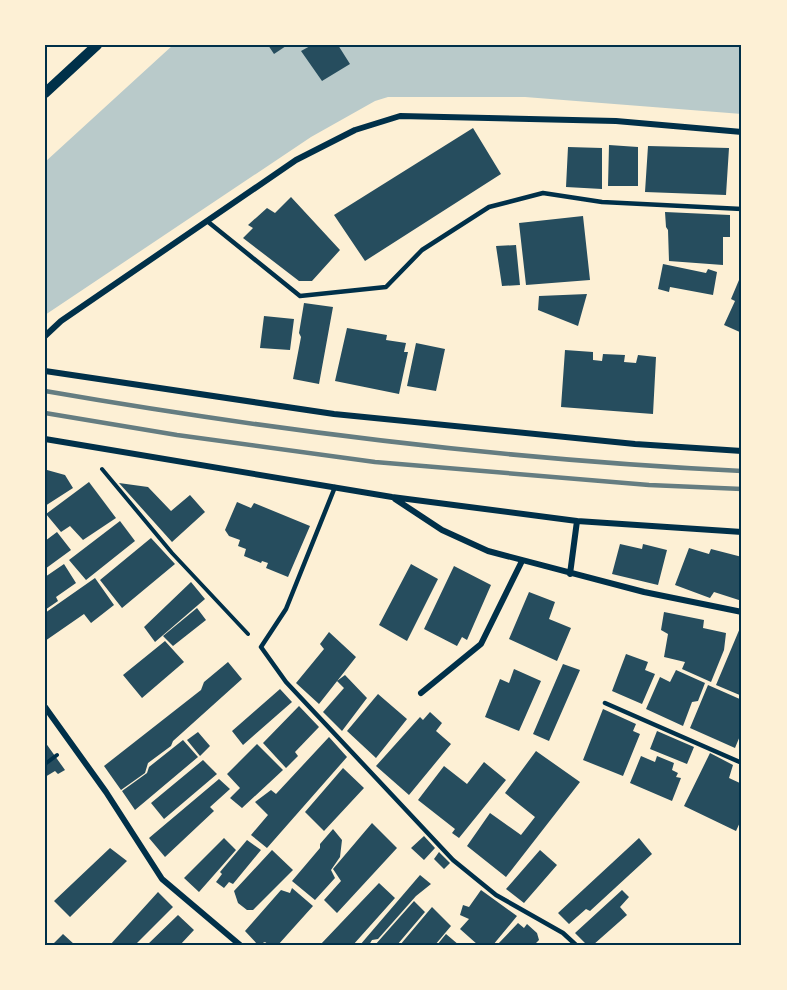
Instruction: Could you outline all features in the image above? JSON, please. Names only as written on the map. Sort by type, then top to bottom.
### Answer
[{"type":"street","points":[[47,88],[97,45]]},
{"type":"street","points":[[45,336],[61,321],[296,160],[356,130],[400,116],[616,121],[742,132]]},
{"type":"street","points":[[45,371],[93,380],[334,414],[635,444],[742,450]]},
{"type":"street","points":[[45,439],[392,497],[577,522],[742,532]]},
{"type":"street","points":[[392,497],[442,530],[488,551],[644,592],[742,612]]},
{"type":"street","points":[[570,574],[577,522]]},
{"type":"street","points":[[421,693],[481,644],[522,561]]},
{"type":"street","points":[[45,707],[106,792],[162,879],[240,945]]},
{"type":"lane","points":[[207,221],[300,296],[386,287],[422,250],[489,207],[543,193],[602,202],[742,209]]},
{"type":"lane","points":[[335,487],[286,609],[261,647],[285,682],[453,860],[496,895],[563,933],[576,945]]},
{"type":"lane","points":[[605,703],[742,763]]},
{"type":"path","points":[[83,445],[172,553],[261,647]]},
{"type":"shaded area","points":[[173,45],[742,45],[742,114],[525,97],[388,97],[375,101],[311,137],[45,315],[45,162]]},
{"type":"building","points":[[268,45],[285,45],[286,46],[274,54]]},
{"type":"building","points":[[312,45],[338,45],[350,64],[322,81],[301,51]]},
{"type":"building","points":[[473,128],[501,174],[365,261],[334,215]]},
{"type":"building","points":[[609,145],[638,147],[638,186],[608,186]]},
{"type":"building","points":[[648,146],[729,148],[726,195],[645,192]]},
{"type":"building","points":[[568,147],[602,148],[602,189],[566,187]]},
{"type":"building","points":[[291,197],[340,250],[312,281],[299,281],[243,238],[253,228],[248,225],[267,208],[275,213]]},
{"type":"building","points":[[665,212],[730,215],[730,237],[723,237],[723,265],[669,261]]},
{"type":"building","points":[[583,216],[590,280],[526,285],[519,223]]},
{"type":"building","points":[[516,245],[520,285],[502,286],[496,246]]},
{"type":"building","points":[[663,264],[706,273],[708,269],[717,272],[713,295],[670,287],[669,292],[658,289]]},
{"type":"building","points":[[739,280],[742,281],[742,333],[724,325],[735,301],[731,299]]},
{"type":"building","points":[[587,294],[578,326],[538,310],[539,296]]},
{"type":"building","points":[[304,303],[333,307],[319,384],[293,379],[301,337],[299,333]]},
{"type":"building","points":[[264,316],[294,319],[290,350],[260,348]]},
{"type":"building","points":[[347,328],[387,335],[386,340],[406,343],[404,352],[408,352],[399,394],[335,381]]},
{"type":"building","points":[[416,343],[445,349],[436,391],[407,386]]},
{"type":"building","points":[[565,350],[593,352],[593,360],[602,361],[603,354],[625,355],[624,362],[636,363],[638,355],[656,357],[653,414],[561,407]]},
{"type":"building","points":[[47,470],[65,475],[73,488],[45,506],[45,472]]},
{"type":"building","points":[[89,482],[116,518],[83,540],[70,526],[61,532],[46,514]]},
{"type":"building","points":[[119,483],[148,487],[171,511],[190,495],[205,512],[172,542]]},
{"type":"building","points":[[237,502],[251,508],[254,503],[310,526],[288,577],[266,568],[268,563],[262,561],[261,563],[244,556],[246,549],[238,546],[240,540],[229,536],[225,530]]},
{"type":"building","points":[[120,521],[135,541],[86,580],[69,560]]},
{"type":"building","points":[[57,532],[71,550],[45,569],[45,541]]},
{"type":"building","points":[[151,538],[175,564],[122,608],[100,580]]},
{"type":"building","points":[[620,544],[642,549],[643,544],[667,550],[658,585],[612,574]]},
{"type":"building","points":[[689,548],[709,554],[711,549],[742,557],[742,601],[714,592],[710,598],[675,585]]},
{"type":"building","points":[[64,564],[76,583],[56,597],[58,601],[45,610],[45,577]]},
{"type":"building","points":[[411,564],[438,579],[407,641],[379,625]]},
{"type":"building","points":[[454,566],[491,585],[467,640],[462,637],[457,646],[424,629]]},
{"type":"building","points":[[95,578],[114,605],[91,623],[84,614],[45,641],[45,613]]},
{"type":"building","points":[[191,582],[205,599],[155,642],[144,627]]},
{"type":"building","points":[[529,592],[555,602],[549,619],[571,628],[557,661],[509,639]]},
{"type":"building","points":[[197,608],[206,620],[173,646],[163,636]]},
{"type":"building","points":[[664,612],[704,620],[703,628],[726,633],[724,650],[711,682],[682,669],[685,662],[664,657],[668,634],[661,630]]},
{"type":"building","points":[[740,628],[742,629],[742,696],[716,685]]},
{"type":"building","points":[[329,632],[356,657],[319,704],[296,683],[324,649],[320,644]]},
{"type":"building","points":[[165,641],[184,662],[142,698],[123,675]]},
{"type":"building","points":[[626,654],[648,662],[645,670],[655,674],[642,704],[612,691]]},
{"type":"building","points":[[228,662],[242,679],[173,741],[171,746],[148,763],[145,773],[121,790],[104,766],[201,690],[204,682]]},
{"type":"building","points":[[563,664],[580,670],[549,741],[533,734]]},
{"type":"building","points":[[514,669],[541,681],[519,731],[485,717],[500,679],[509,683]]},
{"type":"building","points":[[676,670],[705,683],[698,701],[692,702],[683,726],[646,709],[660,677],[670,682]]},
{"type":"building","points":[[345,675],[367,698],[342,731],[323,712],[344,688],[337,681]]},
{"type":"building","points":[[708,685],[742,700],[742,731],[735,748],[690,728]]},
{"type":"building","points":[[280,689],[292,702],[243,745],[232,731]]},
{"type":"building","points":[[378,694],[407,719],[376,758],[347,731]]},
{"type":"building","points":[[299,706],[319,727],[295,752],[298,756],[286,768],[263,743]]},
{"type":"building","points":[[603,709],[636,724],[633,731],[640,734],[623,776],[583,760]]},
{"type":"building","points":[[430,712],[442,723],[436,731],[451,744],[409,795],[376,766],[420,717],[423,720]]},
{"type":"building","points":[[657,731],[694,747],[687,764],[650,749]]},
{"type":"building","points":[[198,732],[210,746],[200,756],[187,740]]},
{"type":"building","points":[[329,737],[347,757],[267,848],[251,835],[268,815],[255,802],[271,790],[276,794]]},
{"type":"building","points":[[183,740],[198,757],[135,810],[122,791],[147,773],[149,767]]},
{"type":"building","points":[[45,742],[65,770],[58,774],[55,771],[45,777]]},
{"type":"building","points":[[257,744],[283,770],[242,808],[230,798],[240,788],[227,774]]},
{"type":"building","points":[[536,751],[580,782],[506,877],[467,846],[490,813],[521,835],[535,817],[505,793]]},
{"type":"building","points":[[710,753],[733,765],[729,778],[742,784],[742,818],[736,831],[684,806]]},
{"type":"building","points":[[641,756],[655,762],[657,756],[674,763],[672,770],[678,773],[676,777],[681,778],[672,801],[630,783]]},
{"type":"building","points":[[203,760],[217,774],[164,819],[151,803]]},
{"type":"building","points":[[484,762],[506,780],[459,838],[452,833],[455,829],[418,800],[444,766],[467,784]]},
{"type":"building","points":[[343,768],[364,788],[324,831],[305,812]]},
{"type":"building","points":[[219,779],[230,789],[210,807],[214,811],[165,857],[149,838]]},
{"type":"building","points":[[372,823],[397,848],[337,913],[324,900],[341,881],[333,869]]},
{"type":"building","points":[[333,829],[342,840],[340,857],[331,870],[335,878],[315,900],[292,881]]},
{"type":"building","points":[[424,836],[435,848],[424,860],[411,848]]},
{"type":"building","points":[[224,838],[236,850],[199,892],[184,878]]},
{"type":"building","points":[[639,838],[652,854],[590,911],[586,909],[569,924],[558,913]]},
{"type":"building","points":[[247,840],[261,850],[233,884],[229,882],[224,888],[216,882],[222,874],[220,872]]},
{"type":"building","points":[[110,848],[127,861],[70,917],[54,901]]},
{"type":"building","points":[[272,850],[293,870],[253,910],[247,910],[238,903],[234,891]]},
{"type":"building","points":[[540,850],[557,865],[524,903],[506,889]]},
{"type":"building","points":[[439,852],[450,863],[444,869],[434,859]]},
{"type":"building","points":[[420,875],[431,884],[416,896],[378,939],[372,940],[369,945],[360,945]]},
{"type":"building","points":[[379,883],[395,898],[353,945],[320,945]]},
{"type":"building","points":[[292,888],[313,906],[278,945],[269,945],[265,942],[258,945],[245,931],[281,890],[290,893]]},
{"type":"building","points":[[481,890],[517,916],[493,945],[478,945],[460,929],[469,919],[460,915],[463,905],[469,907]]},
{"type":"building","points":[[622,890],[629,897],[620,907],[627,915],[593,945],[587,945],[575,933]]},
{"type":"building","points":[[158,892],[173,907],[135,945],[110,945]]},
{"type":"building","points":[[414,901],[425,912],[397,945],[375,945]]},
{"type":"building","points":[[432,907],[451,926],[435,945],[400,945]]},
{"type":"building","points":[[178,915],[194,930],[180,945],[147,945]]},
{"type":"building","points":[[518,923],[524,928],[527,924],[537,933],[539,940],[534,945],[497,945]]},
{"type":"building","points":[[63,934],[75,945],[52,945]]},
{"type":"building","points":[[446,934],[459,945],[437,945]]},
{"type":"railway","points":[[45,391],[218,419],[392,442],[567,459],[742,471]]},
{"type":"railway","points":[[45,413],[177,435],[375,462],[649,485],[742,489]]}]
